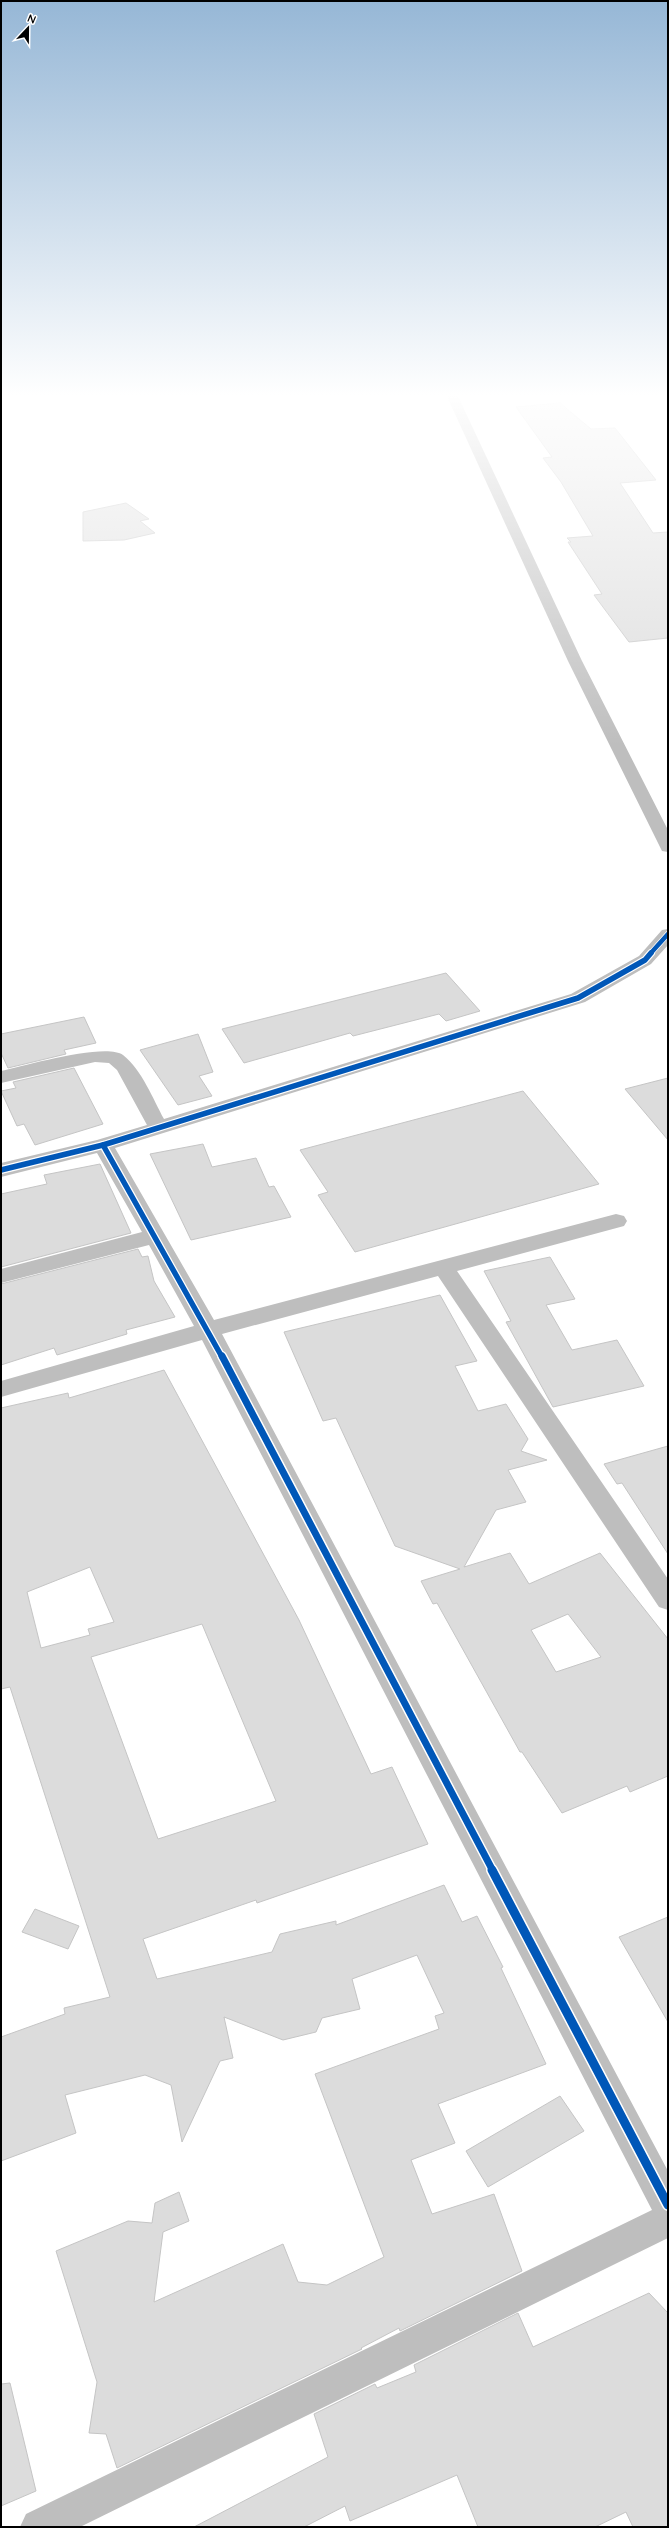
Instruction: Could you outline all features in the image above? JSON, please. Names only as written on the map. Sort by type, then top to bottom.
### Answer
[{"type":"street","points":[[505,510],[575,661],[668,847]]},
{"type":"street","points":[[1,1170],[103,1145],[578,998],[645,960],[668,934]]},
{"type":"street","points":[[1,1078],[95,1056],[115,1058],[125,1067],[158,1127]]},
{"type":"street","points":[[103,1145],[208,1330],[668,2205]]},
{"type":"street","points":[[1,1389],[208,1330],[616,1221]]},
{"type":"street","points":[[1,1276],[155,1236]]},
{"type":"street","points":[[444,1267],[668,1600]]},
{"type":"street","points":[[39,2527],[668,2220]]},
{"type":"building","points":[[93,510],[136,510],[149,519],[140,521],[155,533],[124,540],[83,541],[83,512]]},
{"type":"building","points":[[578,510],[638,510],[653,533],[668,532],[668,638],[629,642],[594,595],[602,594],[568,542],[571,542],[567,538],[593,536]]},
{"type":"building","points":[[446,973],[480,1011],[446,1021],[439,1014],[353,1036],[350,1033],[244,1063],[222,1029]]},
{"type":"building","points":[[84,1017],[96,1043],[64,1050],[66,1054],[8,1068],[1,1053],[1,1034]]},
{"type":"building","points":[[198,1034],[213,1072],[199,1076],[212,1096],[178,1105],[140,1050]]},
{"type":"building","points":[[74,1068],[103,1124],[35,1145],[24,1124],[17,1126],[1,1091],[16,1088],[13,1082]]},
{"type":"building","points":[[668,1078],[668,1140],[625,1089]]},
{"type":"building","points":[[523,1091],[599,1184],[355,1252],[318,1195],[328,1192],[300,1150]]},
{"type":"building","points":[[203,1144],[212,1167],[256,1158],[269,1187],[274,1186],[291,1217],[191,1240],[150,1154]]},
{"type":"building","points":[[100,1164],[131,1233],[1,1267],[1,1194],[47,1184],[44,1175]]},
{"type":"building","points":[[138,1249],[142,1257],[148,1256],[154,1281],[175,1317],[126,1330],[127,1334],[57,1355],[54,1348],[1,1365],[1,1284]]},
{"type":"building","points":[[550,1257],[575,1299],[546,1305],[572,1350],[617,1340],[644,1386],[553,1407],[506,1322],[511,1321],[484,1271]]},
{"type":"building","points":[[440,1295],[477,1361],[455,1366],[478,1411],[506,1404],[528,1439],[521,1451],[547,1460],[508,1470],[526,1502],[496,1510],[464,1567],[510,1553],[529,1584],[600,1553],[668,1639],[668,1776],[630,1792],[627,1786],[562,1813],[522,1752],[520,1752],[437,1603],[433,1604],[421,1581],[460,1569],[395,1546],[336,1418],[323,1421],[284,1332]],"holes":[[[568,1614],[601,1657],[556,1672],[531,1630]]]},
{"type":"building","points":[[164,1370],[299,1620],[371,1774],[392,1767],[428,1844],[257,1903],[256,1900],[143,1939],[157,1979],[272,1952],[280,1934],[336,1921],[336,1925],[444,1885],[462,1922],[477,1916],[503,1967],[501,1968],[546,2064],[438,2104],[455,2143],[411,2160],[432,2214],[494,2194],[522,2271],[400,2331],[399,2328],[361,2348],[362,2349],[117,2468],[106,2434],[89,2433],[97,2382],[56,2251],[128,2221],[152,2223],[155,2203],[179,2192],[189,2221],[163,2232],[154,2302],[283,2244],[298,2282],[327,2285],[384,2257],[315,2074],[439,2029],[435,2016],[444,2013],[417,1955],[352,1979],[360,2009],[322,2018],[316,2032],[283,2040],[224,2017],[233,2058],[220,2061],[182,2142],[171,2085],[145,2075],[65,2095],[76,2133],[1,2161],[1,2037],[65,2014],[64,2008],[110,1997],[10,1687],[1,1689],[1,1408],[68,1393],[69,1398]],"holes":[[[90,1567],[114,1622],[88,1629],[90,1635],[41,1648],[27,1592]],[[202,1624],[276,1801],[158,1839],[91,1657]]]},
{"type":"building","points":[[668,1446],[668,1554],[622,1483],[617,1484],[604,1464]]},
{"type":"building","points":[[35,1909],[79,1926],[68,1949],[22,1932]]},
{"type":"building","points":[[668,1917],[668,2022],[619,1937]]},
{"type":"building","points":[[560,2096],[584,2131],[488,2187],[466,2151]]},
{"type":"building","points":[[649,2293],[668,2313],[668,2527],[633,2527],[626,2512],[595,2527],[478,2527],[457,2475],[350,2521],[345,2506],[304,2527],[194,2527],[328,2457],[314,2414],[375,2384],[377,2388],[416,2372],[414,2365],[518,2313],[533,2347]]},
{"type":"building","points":[[10,2383],[36,2491],[1,2506],[1,2384]]},
{"type":"cycle path","points":[[1,1170],[103,1145],[578,998],[645,960],[668,934]]},
{"type":"cycle path","points":[[103,1145],[208,1330],[668,2205]]}]
